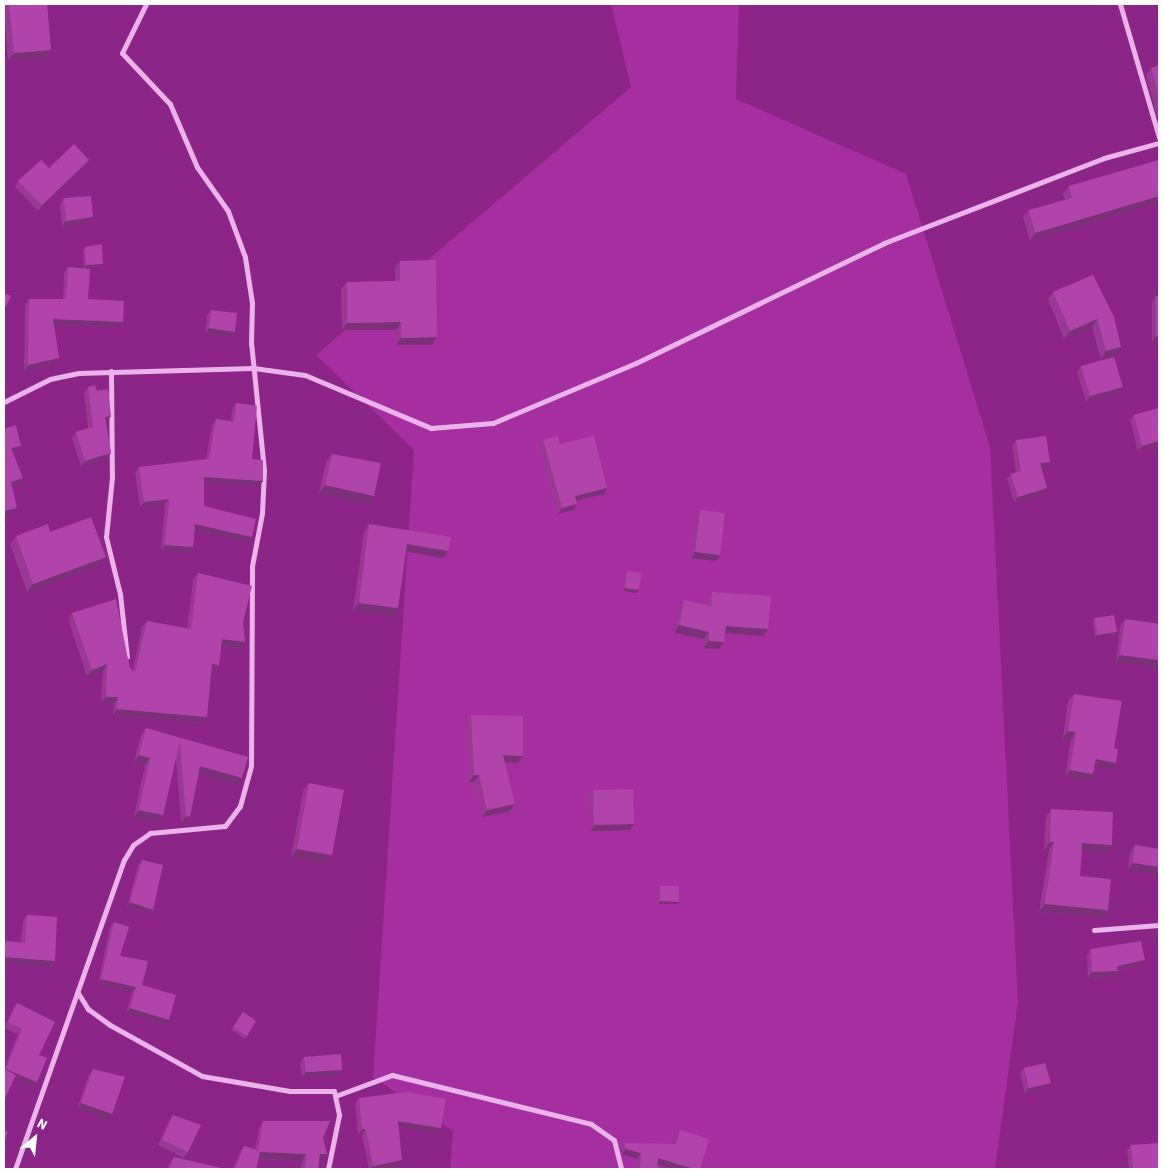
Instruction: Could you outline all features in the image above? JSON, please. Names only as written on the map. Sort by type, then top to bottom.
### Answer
[{"type":"street","points":[[15,1169],[44,1074],[78,993],[115,878],[133,845],[150,833],[225,826],[237,812],[251,766],[252,566],[262,513],[264,470],[253,368],[246,263],[228,211],[197,167],[170,104],[122,53],[146,4]]},
{"type":"street","points":[[1120,4],[1159,137]]},
{"type":"street","points":[[4,402],[50,379],[111,371],[253,368],[305,375],[431,428],[493,423],[636,363],[884,243],[1104,158],[1159,143]]},
{"type":"street","points":[[111,371],[112,477],[106,537],[121,600],[128,667]]},
{"type":"street","points":[[1094,930],[1159,925]]},
{"type":"street","points":[[78,993],[88,1009],[110,1025],[202,1076],[290,1091],[330,1089],[338,1095]]},
{"type":"street","points":[[338,1095],[392,1075],[592,1124],[614,1140],[621,1169]]},
{"type":"street","points":[[328,1169],[339,1115],[338,1095]]},
{"type":"shaded area","points":[[611,4],[739,4],[736,99],[906,174],[990,447],[1018,1002],[995,1169],[450,1169],[453,1131],[373,1077],[414,450],[316,355],[631,87]]},
{"type":"building","points":[[9,4],[47,4],[51,50],[14,53]]},
{"type":"building","points":[[1159,66],[1159,96],[1151,68]]},
{"type":"building","points":[[74,144],[89,160],[42,205],[18,181],[41,160],[49,168]]},
{"type":"building","points":[[1159,160],[1159,196],[1035,233],[1029,210],[1072,198],[1069,186]]},
{"type":"building","points":[[91,196],[93,217],[66,221],[64,198]]},
{"type":"building","points":[[102,244],[103,264],[86,265],[85,247]]},
{"type":"building","points":[[436,260],[437,337],[401,338],[401,322],[347,323],[347,282],[400,281],[400,261]]},
{"type":"building","points":[[68,267],[90,269],[88,299],[124,301],[123,322],[53,319],[59,358],[28,365],[29,299],[66,299]]},
{"type":"building","points":[[1093,275],[1114,317],[1121,347],[1106,351],[1097,319],[1070,331],[1053,292]]},
{"type":"building","points":[[4,293],[11,296],[4,310]]},
{"type":"building","points":[[1156,296],[1159,296],[1159,337],[1156,336]]},
{"type":"building","points":[[211,310],[237,313],[235,332],[209,328]]},
{"type":"building","points":[[1114,357],[1123,387],[1090,396],[1081,366]]},
{"type":"building","points":[[95,385],[97,391],[108,389],[111,416],[105,417],[111,453],[85,461],[76,432],[93,427],[88,387]]},
{"type":"building","points":[[236,403],[257,406],[252,459],[263,460],[263,481],[204,477],[204,506],[256,519],[252,537],[195,524],[193,547],[165,545],[169,499],[144,502],[139,467],[209,459],[216,419],[234,422]]},
{"type":"building","points":[[1159,408],[1159,441],[1142,446],[1134,415]]},
{"type":"building","points":[[16,425],[21,446],[11,448],[23,478],[11,482],[17,508],[4,511],[4,429]]},
{"type":"building","points":[[558,436],[560,444],[594,436],[607,488],[575,496],[577,504],[562,508],[543,440]]},
{"type":"building","points":[[1046,436],[1050,462],[1040,463],[1047,488],[1018,497],[1011,474],[1021,471],[1016,440]]},
{"type":"building","points":[[332,454],[381,463],[374,496],[325,485]]},
{"type":"building","points":[[700,510],[725,513],[720,555],[695,552]]},
{"type":"building","points":[[91,517],[106,557],[33,584],[16,536],[48,524],[50,532]]},
{"type":"building","points":[[369,524],[451,537],[448,551],[407,544],[398,608],[359,603]]},
{"type":"building","points":[[627,571],[641,573],[639,590],[625,588]]},
{"type":"building","points":[[198,573],[252,586],[243,622],[245,642],[222,639],[219,665],[212,664],[207,717],[117,709],[118,697],[106,697],[107,664],[92,670],[72,613],[116,599],[130,669],[135,672],[147,621],[191,629]]},
{"type":"building","points":[[712,592],[771,596],[768,629],[726,626],[724,642],[709,641],[709,632],[679,625],[684,600],[711,606]]},
{"type":"building","points":[[1114,615],[1117,632],[1097,635],[1095,618]]},
{"type":"building","points":[[1125,619],[1159,624],[1159,660],[1120,655]]},
{"type":"building","points":[[1074,694],[1122,701],[1114,748],[1118,749],[1116,763],[1096,759],[1093,774],[1070,770],[1076,732],[1068,731]]},
{"type":"building","points":[[471,715],[523,716],[523,756],[503,755],[515,804],[487,810],[479,775],[474,775]]},
{"type":"building","points":[[146,728],[248,757],[242,778],[200,766],[190,817],[186,816],[180,741],[163,815],[139,810],[150,758],[139,755]]},
{"type":"building","points":[[309,783],[344,790],[332,855],[297,849]]},
{"type":"building","points":[[633,789],[634,824],[594,825],[593,790]]},
{"type":"building","points":[[1051,809],[1113,812],[1112,845],[1082,843],[1080,876],[1111,879],[1108,910],[1045,904],[1054,842],[1050,842]]},
{"type":"building","points":[[1135,845],[1159,849],[1159,867],[1133,863]]},
{"type":"building","points":[[142,860],[163,865],[153,910],[130,902]]},
{"type":"building","points":[[660,886],[679,886],[679,902],[660,901]]},
{"type":"building","points":[[27,915],[57,917],[55,961],[4,957],[4,941],[25,943]]},
{"type":"building","points":[[114,922],[129,927],[120,956],[148,961],[142,985],[176,995],[169,1020],[130,1008],[136,987],[101,979]]},
{"type":"building","points":[[1141,941],[1145,960],[1117,966],[1117,971],[1092,972],[1091,949]]},
{"type":"building","points":[[17,1003],[55,1022],[39,1055],[47,1058],[37,1082],[6,1069],[22,1029],[8,1022]]},
{"type":"building","points":[[243,1012],[256,1021],[247,1036],[233,1027]]},
{"type":"building","points":[[341,1054],[342,1070],[306,1072],[304,1057]]},
{"type":"building","points":[[1045,1063],[1051,1083],[1029,1088],[1024,1068]]},
{"type":"building","points":[[4,1069],[16,1075],[5,1098],[4,1097]]},
{"type":"building","points":[[93,1069],[125,1077],[112,1114],[81,1103]]},
{"type":"building","points":[[407,1092],[446,1099],[441,1128],[398,1121],[402,1160],[373,1166],[366,1129],[362,1129],[359,1098]]},
{"type":"building","points":[[173,1115],[201,1125],[188,1152],[162,1140]]},
{"type":"building","points":[[263,1121],[330,1121],[323,1138],[327,1154],[320,1154],[318,1169],[305,1169],[306,1154],[260,1152],[256,1169],[235,1169],[244,1146],[258,1151]]},
{"type":"building","points":[[4,1130],[8,1132],[4,1142]]},
{"type":"building","points":[[680,1130],[709,1139],[700,1169],[694,1169],[658,1158],[657,1169],[640,1169],[641,1153],[626,1149],[624,1143],[676,1144]]},
{"type":"building","points":[[1159,1143],[1159,1169],[1133,1169],[1131,1145]]},
{"type":"building","points":[[174,1157],[225,1169],[169,1169]]}]
